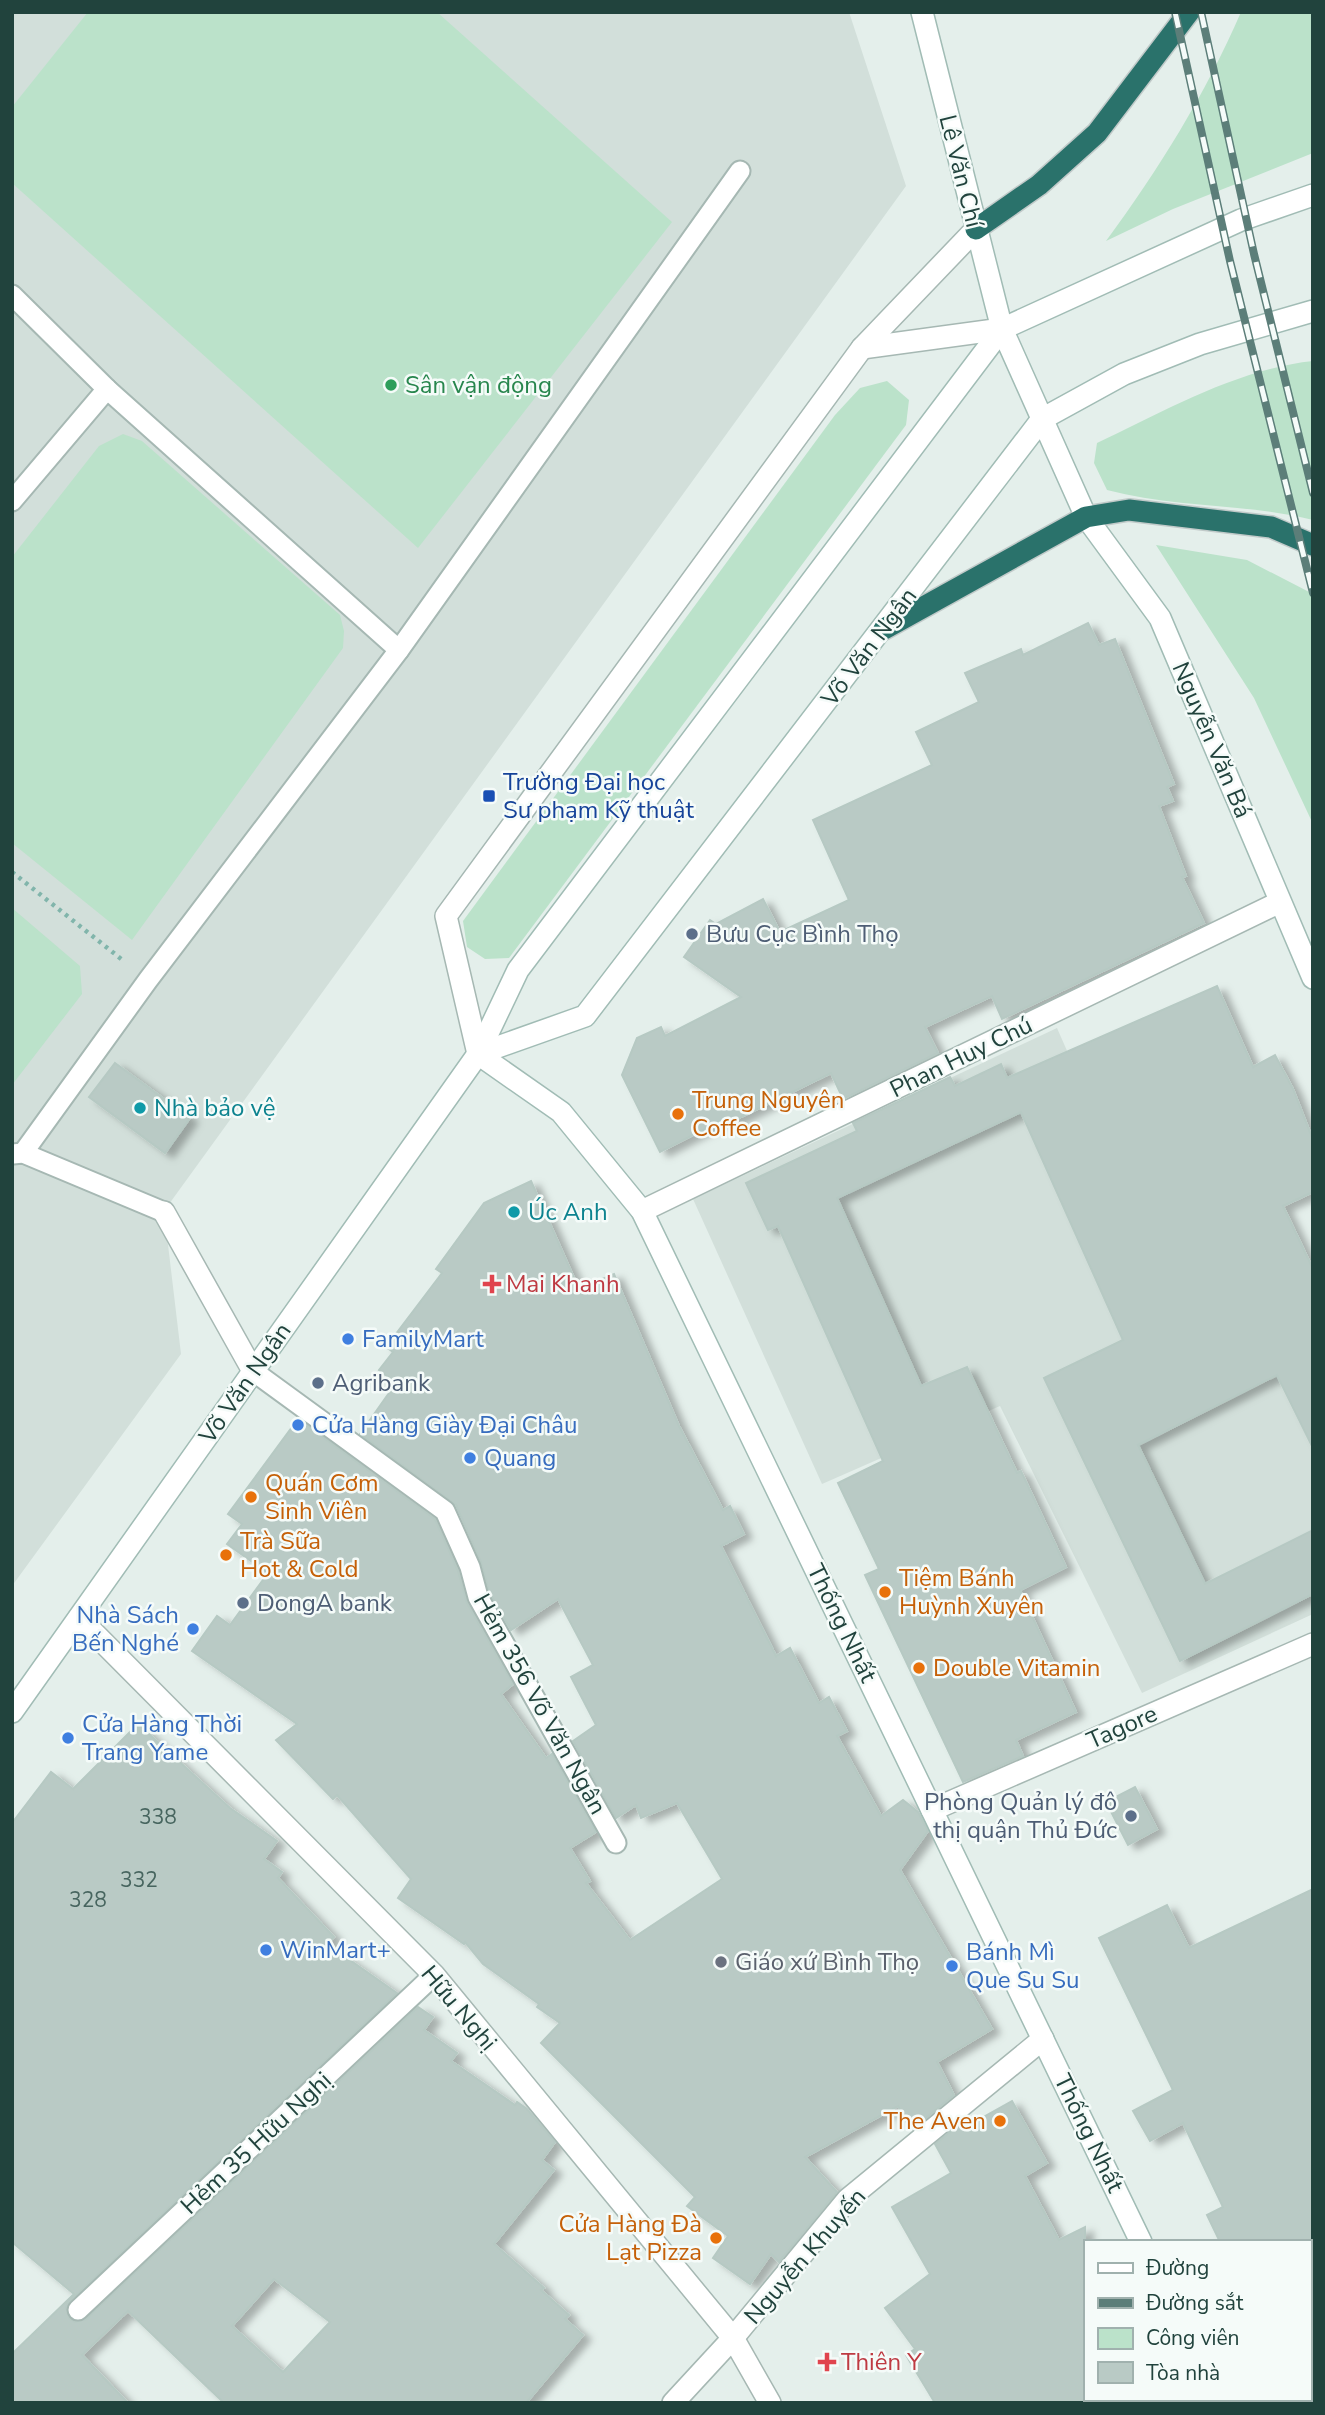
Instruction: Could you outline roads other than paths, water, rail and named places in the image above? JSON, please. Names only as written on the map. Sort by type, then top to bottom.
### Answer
[{"type":"highway","points":[[976,229],[1039,185],[1097,133],[1189,12]]},
{"type":"highway","points":[[884,629],[1086,517],[1129,510],[1271,527],[1313,545]]},
{"type":"street","name":"Lê Văn Chí","points":[[922,12],[1002,329],[1042,419]]},
{"type":"street","name":"Võ Văn Ngân","points":[[862,348],[1002,329],[1241,220],[1313,195]]},
{"type":"street","points":[[478,1054],[446,916],[862,348],[976,229]]},
{"type":"street","name":"Võ Văn Ngân","points":[[478,1054],[585,1016],[884,629],[1042,419],[1124,374],[1200,344],[1313,311]]},
{"type":"street","name":"Võ Văn Ngân","points":[[12,1712],[478,1054],[518,970],[1002,329]]},
{"type":"street","name":"Nguyễn Văn Bá","points":[[1042,419],[1086,517],[1160,618],[1313,978]]},
{"type":"street","name":"Phan Huy Chú","points":[[642,1211],[1280,902]]},
{"type":"street","name":"Thống Nhất","points":[[478,1054],[561,1112],[642,1211],[1140,2240]]},
{"type":"street","points":[[164,1212],[253,1371]]},
{"type":"street","name":"Hữu Nghị","points":[[79,1618],[434,1975],[733,2339],[769,2403]]},
{"type":"street","name":"Tagore","points":[[932,1810],[1313,1644]]},
{"type":"street","name":"Nguyễn Khuyến","points":[[673,2403],[733,2339],[848,2199],[1043,2039]]},
{"type":"lane","points":[[164,1212],[18,1153],[399,650],[740,171]]},
{"type":"lane","points":[[12,295],[107,389],[399,650]]},
{"type":"lane","points":[[12,501],[107,389]]},
{"type":"lane","name":"Hẻm 356 Võ Văn Ngân","points":[[253,1371],[445,1511],[470,1567],[478,1597],[616,1843]]},
{"type":"lane","name":"Hẻm 35 Hữu Nghị","points":[[78,2310],[434,1975]]},
{"type":"railway","points":[[1175,12],[1230,261],[1313,593]]},
{"type":"railway","points":[[1201,12],[1254,254],[1313,493]]},
{"type":"place","name":"Sân vận động","points":[[391,385]]},
{"type":"place","name":"Trường Đại học Sư phạm Kỹ thuật","points":[[489,796]]},
{"type":"place","name":"Bưu Cục Bình Thọ","points":[[692,934]]},
{"type":"place","name":"Nhà bảo vệ","points":[[140,1108]]},
{"type":"place","name":"Trung Nguyên Coffee","points":[[678,1114]]},
{"type":"place","name":"Úc Anh","points":[[514,1212]]},
{"type":"place","name":"Mai Khanh","points":[[492,1284]]},
{"type":"place","name":"FamilyMart","points":[[348,1339]]},
{"type":"place","name":"Agribank","points":[[318,1383]]},
{"type":"place","name":"Cửa Hàng Giày Đại Châu","points":[[298,1425]]},
{"type":"place","name":"Quang","points":[[470,1458]]},
{"type":"place","name":"Quán Cơm Sinh Viên","points":[[251,1497]]},
{"type":"place","name":"Trà Sữa Hot & Cold","points":[[226,1555]]},
{"type":"place","name":"Tiệm Bánh Huỳnh Xuyên","points":[[885,1592]]},
{"type":"place","name":"DongA bank","points":[[243,1603]]},
{"type":"place","name":"Nhà Sách Bến Nghé","points":[[193,1629]]},
{"type":"place","name":"Double Vitamin","points":[[919,1668]]},
{"type":"place","name":"Cửa Hàng Thời Trang Yame","points":[[68,1738]]},
{"type":"place","name":"Phòng Quản lý đô thị quận Thủ Đức","points":[[1131,1816]]},
{"type":"place","name":"WinMart+","points":[[266,1950]]},
{"type":"place","name":"Giáo xứ Bình Thọ","points":[[721,1962]]},
{"type":"place","name":"Bánh Mì Que Su Su","points":[[952,1966]]},
{"type":"place","name":"The Aven","points":[[1000,2121]]},
{"type":"place","name":"Cửa Hàng Đà Lạt Pizza","points":[[716,2238]]},
{"type":"place","name":"Thiên Y","points":[[827,2362]]}]
